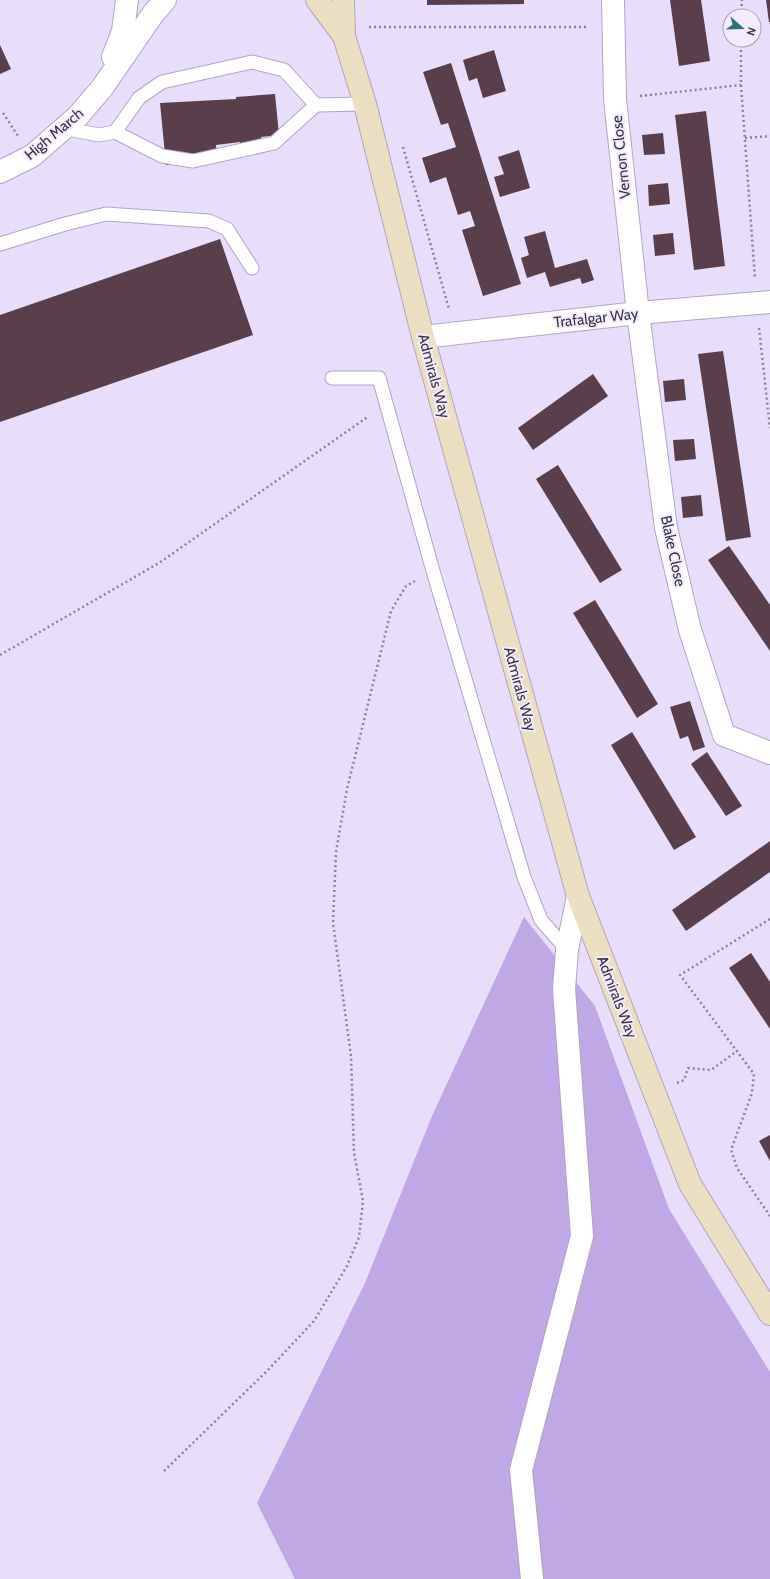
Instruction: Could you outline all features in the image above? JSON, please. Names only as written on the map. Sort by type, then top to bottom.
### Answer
[{"type":"street","name":"High March","points":[[102,88],[123,31],[128,0]]},
{"type":"street","name":"High March","points":[[0,172],[32,156],[78,116],[102,88],[153,14],[165,0]]},
{"type":"street","name":"Admirals Way","points":[[317,0],[344,36]]},
{"type":"street","name":"Admirals Way","points":[[343,0],[344,36],[365,104],[423,336],[578,896],[690,1184],[770,1314]]},
{"type":"street","name":"Vernon Close","points":[[612,0],[615,99],[638,313]]},
{"type":"street","name":"Trafalgar Way","points":[[423,336],[638,313],[763,302]]},
{"type":"street","name":"Blake Close","points":[[638,313],[666,528],[690,630],[724,736],[770,753]]},
{"type":"street","points":[[532,1579],[521,1470],[582,1236],[564,989],[566,950],[578,896]]},
{"type":"lane","points":[[115,132],[139,98],[162,82],[252,62],[284,70],[316,105]]},
{"type":"lane","points":[[63,128],[99,135],[115,132],[162,156],[193,161],[274,143],[316,105],[365,104]]},
{"type":"lane","points":[[0,244],[64,224],[106,214],[209,221],[227,229],[252,268]]},
{"type":"lane","points":[[332,378],[379,378],[433,572],[524,877],[541,920],[566,950]]},
{"type":"path","points":[[367,20],[371,34]]},
{"type":"path","points":[[369,27],[613,27]]},
{"type":"path","points":[[741,48],[741,85],[745,138],[763,302],[770,428]]},
{"type":"path","points":[[615,99],[741,85]]},
{"type":"path","points":[[3,113],[20,138]]},
{"type":"path","points":[[745,138],[770,136]]},
{"type":"path","points":[[402,142],[456,333]]},
{"type":"path","points":[[0,655],[159,563],[374,413]]},
{"type":"path","points":[[164,1472],[268,1371],[314,1321],[347,1266],[359,1237],[363,1201],[354,1153],[351,1056],[333,923],[336,852],[347,789],[390,611],[406,586],[433,572]]},
{"type":"path","points":[[770,919],[680,974],[754,1074],[752,1093],[731,1150],[737,1168],[770,1216]]},
{"type":"path","points":[[656,1095],[684,1080],[688,1068],[711,1070],[737,1050]]},
{"type":"shaded area","points":[[524,917],[595,1006],[669,1209],[770,1372],[770,1579],[295,1579],[257,1503],[365,1283],[432,1116]]},
{"type":"building","points":[[427,0],[524,0],[524,4],[427,5]]},
{"type":"building","points":[[670,0],[701,0],[710,61],[679,66]]},
{"type":"building","points":[[766,0],[770,0],[770,22],[769,22]]},
{"type":"building","points":[[0,45],[11,69],[0,74]]},
{"type":"building","points":[[494,50],[506,91],[483,98],[477,78],[469,81],[463,60]]},
{"type":"building","points":[[451,63],[521,284],[483,296],[462,230],[475,226],[470,211],[458,215],[446,177],[430,183],[422,158],[456,147],[448,123],[441,125],[423,72]]},
{"type":"building","points":[[275,94],[279,135],[261,137],[261,145],[240,147],[240,142],[216,145],[217,161],[166,165],[160,103],[236,99],[236,97]]},
{"type":"building","points":[[706,111],[725,266],[694,270],[675,115]]},
{"type":"building","points":[[663,133],[665,154],[644,155],[642,135]]},
{"type":"building","points":[[519,150],[530,188],[500,197],[494,177],[504,174],[498,157]]},
{"type":"building","points":[[668,183],[670,204],[649,206],[648,185]]},
{"type":"building","points":[[545,231],[555,268],[587,259],[594,280],[582,284],[580,278],[550,287],[545,272],[527,278],[521,258],[529,255],[524,237]]},
{"type":"building","points":[[673,233],[675,254],[655,256],[653,235]]},
{"type":"building","points":[[220,239],[253,335],[0,422],[0,315]]},
{"type":"building","points":[[723,351],[751,537],[726,541],[698,354]]},
{"type":"building","points":[[593,374],[608,396],[533,450],[518,428]]},
{"type":"building","points":[[684,379],[686,400],[665,402],[663,381]]},
{"type":"building","points":[[694,439],[696,459],[675,461],[673,440]]},
{"type":"building","points":[[558,465],[622,570],[600,583],[536,479]]},
{"type":"building","points":[[701,495],[703,516],[683,518],[681,497]]},
{"type":"building","points":[[729,546],[770,605],[770,651],[708,560]]},
{"type":"building","points":[[595,600],[658,704],[637,718],[573,613]]},
{"type":"building","points":[[690,701],[705,747],[693,751],[688,736],[680,739],[670,707]]},
{"type":"building","points":[[632,732],[696,837],[674,850],[611,745]]},
{"type":"building","points":[[707,752],[742,806],[726,816],[691,764]]},
{"type":"building","points":[[770,841],[770,872],[686,931],[672,910]]},
{"type":"building","points":[[751,953],[770,982],[770,1029],[729,968]]},
{"type":"building","points":[[770,1135],[770,1161],[759,1141]]}]
